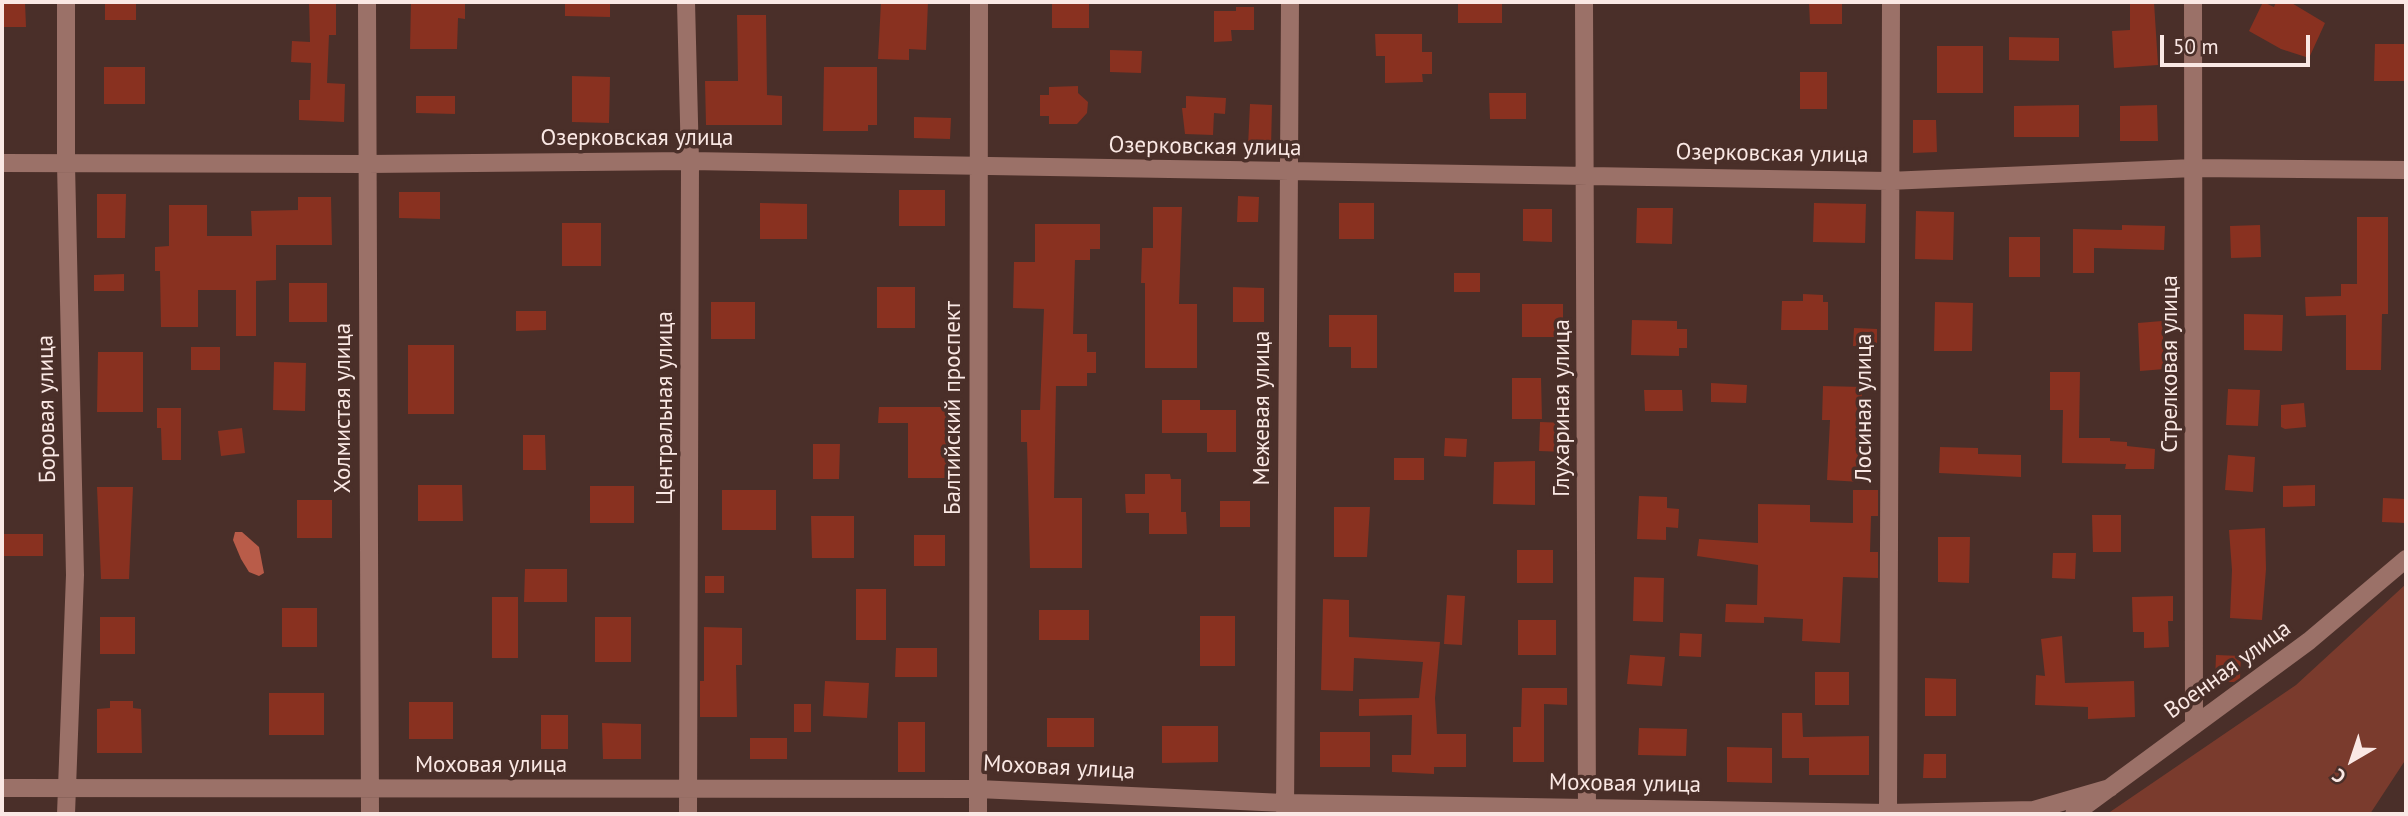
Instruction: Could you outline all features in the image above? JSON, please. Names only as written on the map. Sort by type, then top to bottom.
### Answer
[{"type":"street","name":"Боровая улица","points":[[65,2],[75,575],[66,814]]},
{"type":"street","name":"Холмистая улица","points":[[367,2],[370,814]]},
{"type":"street","name":"Центральная улица","points":[[686,2],[690,160],[688,814]]},
{"type":"street","name":"Балтийский проспект","points":[[978,814],[979,2]]},
{"type":"street","name":"Межевая улица","points":[[1284,809],[1290,2]]},
{"type":"street","name":"Глухариная улица","points":[[1584,2],[1587,811]]},
{"type":"street","name":"Лосиная улица","points":[[1888,814],[1888,181],[1891,2]]},
{"type":"street","name":"Стрелковая улица","points":[[2193,2],[2194,726]]},
{"type":"street","name":"Озерковская улица","points":[[2,163],[367,164],[690,160],[1288,173],[1888,181],[2194,168],[2406,170]]},
{"type":"street","name":"Военная улица","points":[[2074,814],[2309,641],[2406,559]]},
{"type":"street","name":"Моховая улица","points":[[2,788],[370,791],[978,789],[1284,809],[1888,814],[2034,810],[2110,788]]},
{"type":"shaded area","points":[[235,532],[242,532],[259,547],[264,573],[259,576],[249,572],[233,540]]},
{"type":"shaded area","points":[[2406,584],[2406,759],[2370,814],[2107,814],[2296,685]]},
{"type":"building","points":[[2,2],[25,2],[26,27],[2,27]]},
{"type":"building","points":[[105,2],[136,2],[136,20],[105,20]]},
{"type":"building","points":[[309,2],[336,2],[336,35],[329,35],[327,83],[345,84],[344,122],[299,120],[299,100],[310,100],[311,63],[291,62],[292,41],[310,42]]},
{"type":"building","points":[[411,2],[465,2],[465,19],[458,18],[457,49],[410,49]]},
{"type":"building","points":[[565,2],[610,2],[610,17],[565,16]]},
{"type":"building","points":[[881,2],[928,2],[926,50],[909,49],[909,60],[878,59]]},
{"type":"building","points":[[1052,2],[1089,2],[1089,28],[1052,28]]},
{"type":"building","points":[[1458,2],[1502,2],[1502,23],[1458,23]]},
{"type":"building","points":[[1809,2],[1842,2],[1842,24],[1810,24]]},
{"type":"building","points":[[2130,2],[2154,2],[2158,65],[2114,68],[2112,31],[2130,30]]},
{"type":"building","points":[[2263,2],[2274,7],[2276,2],[2290,2],[2325,23],[2309,58],[2281,49],[2249,31]]},
{"type":"building","points":[[1236,7],[1254,7],[1254,30],[1231,30],[1232,41],[1214,42],[1214,11],[1236,11]]},
{"type":"building","points":[[737,15],[766,15],[767,95],[782,96],[782,125],[706,125],[705,81],[738,81]]},
{"type":"building","points":[[1375,34],[1422,34],[1422,52],[1432,52],[1432,74],[1422,74],[1423,82],[1385,83],[1385,56],[1376,56]]},
{"type":"building","points":[[2009,37],[2059,38],[2059,61],[2009,60]]},
{"type":"building","points":[[2375,44],[2406,44],[2406,81],[2374,81]]},
{"type":"building","points":[[1937,46],[1983,46],[1983,93],[1937,93]]},
{"type":"building","points":[[1110,50],[1142,51],[1141,73],[1110,72]]},
{"type":"building","points":[[104,67],[145,67],[145,104],[104,104]]},
{"type":"building","points":[[824,67],[877,67],[877,125],[868,125],[868,131],[823,131]]},
{"type":"building","points":[[1800,72],[1827,72],[1827,109],[1800,109]]},
{"type":"building","points":[[572,76],[610,77],[609,123],[572,122]]},
{"type":"building","points":[[1078,86],[1078,93],[1088,102],[1087,113],[1077,124],[1049,124],[1049,116],[1040,116],[1040,95],[1049,95],[1049,87]]},
{"type":"building","points":[[1489,93],[1526,93],[1526,119],[1490,119]]},
{"type":"building","points":[[416,96],[455,96],[455,114],[416,113]]},
{"type":"building","points":[[1186,96],[1226,98],[1225,114],[1214,113],[1213,135],[1185,134],[1182,108],[1186,108]]},
{"type":"building","points":[[1250,104],[1272,105],[1271,148],[1248,147]]},
{"type":"building","points":[[2079,105],[2079,137],[2014,137],[2014,106]]},
{"type":"building","points":[[2157,105],[2158,141],[2120,141],[2120,106]]},
{"type":"building","points":[[914,117],[951,118],[950,139],[914,138]]},
{"type":"building","points":[[1913,120],[1936,120],[1937,152],[1913,153]]},
{"type":"building","points":[[899,190],[945,190],[945,226],[899,226]]},
{"type":"building","points":[[399,192],[440,192],[440,219],[399,218]]},
{"type":"building","points":[[97,194],[126,194],[125,238],[97,238]]},
{"type":"building","points":[[1238,196],[1259,197],[1258,222],[1237,222]]},
{"type":"building","points":[[298,197],[331,197],[332,245],[276,245],[276,280],[256,281],[256,336],[236,336],[236,290],[198,290],[198,327],[161,327],[160,271],[155,271],[155,247],[169,246],[169,205],[207,205],[207,236],[252,236],[251,211],[298,210]]},
{"type":"building","points":[[760,203],[807,204],[807,239],[760,239]]},
{"type":"building","points":[[1339,203],[1374,203],[1374,239],[1339,239]]},
{"type":"building","points":[[1814,203],[1866,204],[1865,243],[1813,242]]},
{"type":"building","points":[[1153,207],[1182,207],[1179,304],[1197,304],[1197,368],[1145,368],[1145,283],[1141,283],[1142,248],[1153,248]]},
{"type":"building","points":[[1637,208],[1673,208],[1672,244],[1636,243]]},
{"type":"building","points":[[1523,209],[1552,209],[1552,242],[1523,241]]},
{"type":"building","points":[[1916,211],[1954,212],[1953,260],[1915,259]]},
{"type":"building","points":[[2357,217],[2388,217],[2388,314],[2382,314],[2381,370],[2346,370],[2346,315],[2306,316],[2305,297],[2341,296],[2341,284],[2357,284]]},
{"type":"building","points":[[562,223],[601,223],[601,266],[562,266]]},
{"type":"building","points":[[1035,224],[1100,224],[1100,249],[1090,249],[1090,260],[1075,260],[1073,334],[1087,334],[1087,352],[1096,352],[1096,373],[1087,373],[1087,386],[1056,386],[1054,498],[1082,498],[1082,568],[1030,568],[1027,442],[1021,442],[1021,410],[1040,410],[1044,309],[1013,308],[1014,262],[1035,262]]},
{"type":"building","points":[[2122,225],[2165,226],[2164,250],[2094,248],[2094,273],[2073,273],[2073,229],[2122,230]]},
{"type":"building","points":[[2260,225],[2261,257],[2231,258],[2230,226]]},
{"type":"building","points":[[2009,237],[2040,237],[2040,277],[2009,277]]},
{"type":"building","points":[[1454,273],[1480,273],[1480,292],[1454,292]]},
{"type":"building","points":[[124,274],[124,291],[94,291],[94,275]]},
{"type":"building","points":[[289,283],[327,283],[327,322],[289,322]]},
{"type":"building","points":[[877,287],[915,287],[915,328],[877,328]]},
{"type":"building","points":[[1233,287],[1264,288],[1264,322],[1233,322]]},
{"type":"building","points":[[1803,294],[1823,295],[1823,302],[1828,302],[1828,330],[1781,330],[1782,301],[1803,301]]},
{"type":"building","points":[[711,302],[755,302],[755,339],[711,339]]},
{"type":"building","points":[[1935,302],[1973,303],[1972,351],[1934,351]]},
{"type":"building","points":[[1522,304],[1563,304],[1563,337],[1522,337]]},
{"type":"building","points":[[516,311],[546,311],[546,330],[516,331]]},
{"type":"building","points":[[2244,314],[2283,315],[2282,351],[2244,350]]},
{"type":"building","points":[[1329,315],[1377,315],[1377,368],[1351,368],[1351,347],[1329,347]]},
{"type":"building","points":[[1632,320],[1677,321],[1677,329],[1687,329],[1687,348],[1679,348],[1679,356],[1631,355]]},
{"type":"building","points":[[2162,321],[2165,369],[2140,371],[2138,323]]},
{"type":"building","points":[[1854,328],[1877,329],[1877,347],[1853,346]]},
{"type":"building","points":[[408,345],[454,345],[454,414],[408,414]]},
{"type":"building","points":[[191,347],[220,347],[220,370],[191,370]]},
{"type":"building","points":[[98,352],[143,352],[143,412],[97,412]]},
{"type":"building","points":[[274,362],[306,363],[305,411],[273,410]]},
{"type":"building","points":[[2050,372],[2080,372],[2079,438],[2110,438],[2110,441],[2127,442],[2127,446],[2155,449],[2154,469],[2125,469],[2126,464],[2062,463],[2063,410],[2050,410]]},
{"type":"building","points":[[1512,378],[1541,378],[1542,419],[1512,419]]},
{"type":"building","points":[[1711,383],[1747,385],[1746,403],[1711,402]]},
{"type":"building","points":[[1823,386],[1862,387],[1861,482],[1827,480],[1830,420],[1822,420]]},
{"type":"building","points":[[2228,389],[2260,390],[2258,426],[2226,425]]},
{"type":"building","points":[[1644,390],[1682,390],[1683,411],[1645,411]]},
{"type":"building","points":[[1162,400],[1200,400],[1200,410],[1236,410],[1236,452],[1207,452],[1207,433],[1162,433]]},
{"type":"building","points":[[2304,403],[2306,427],[2281,427],[2281,405]]},
{"type":"building","points":[[879,407],[958,407],[958,423],[949,423],[949,478],[908,478],[908,423],[878,423]]},
{"type":"building","points":[[157,408],[181,408],[181,460],[162,460]]},
{"type":"building","points":[[1540,422],[1568,423],[1567,452],[1539,451]]},
{"type":"building","points":[[242,428],[245,453],[221,456],[218,431]]},
{"type":"building","points":[[523,435],[545,435],[546,470],[523,470]]},
{"type":"building","points":[[1445,438],[1467,439],[1466,457],[1444,456]]},
{"type":"building","points":[[813,444],[840,444],[839,479],[813,479]]},
{"type":"building","points":[[1940,447],[1978,448],[1978,454],[2021,455],[2021,477],[1939,473]]},
{"type":"building","points":[[2228,455],[2255,457],[2253,492],[2225,490]]},
{"type":"building","points":[[1394,458],[1424,458],[1424,480],[1394,480]]},
{"type":"building","points":[[1535,461],[1535,505],[1493,504],[1494,462]]},
{"type":"building","points":[[1145,474],[1170,474],[1171,479],[1181,479],[1181,512],[1186,512],[1187,534],[1149,534],[1149,513],[1126,513],[1125,494],[1145,494]]},
{"type":"building","points":[[418,485],[462,485],[463,521],[418,521]]},
{"type":"building","points":[[2315,485],[2315,506],[2283,507],[2283,486]]},
{"type":"building","points":[[590,486],[634,486],[634,523],[590,523]]},
{"type":"building","points":[[97,487],[133,487],[129,579],[101,579]]},
{"type":"building","points":[[722,490],[776,490],[776,530],[722,530]]},
{"type":"building","points":[[1853,490],[1878,490],[1878,516],[1871,516],[1870,552],[1878,552],[1878,578],[1843,577],[1840,643],[1802,641],[1803,619],[1764,617],[1764,623],[1725,622],[1726,604],[1757,605],[1758,565],[1697,556],[1699,539],[1758,543],[1758,504],[1810,505],[1810,522],[1853,523]]},
{"type":"building","points":[[1639,496],[1667,497],[1667,508],[1679,509],[1678,528],[1666,527],[1666,540],[1637,539]]},
{"type":"building","points":[[2383,498],[2406,499],[2406,523],[2382,522]]},
{"type":"building","points":[[297,500],[332,500],[332,538],[297,538]]},
{"type":"building","points":[[1220,501],[1250,501],[1250,527],[1220,527]]},
{"type":"building","points":[[1334,507],[1370,507],[1367,557],[1334,557]]},
{"type":"building","points":[[2092,515],[2121,515],[2121,552],[2093,552]]},
{"type":"building","points":[[811,516],[854,516],[854,558],[812,558]]},
{"type":"building","points":[[2265,528],[2266,569],[2262,620],[2230,618],[2232,570],[2229,530]]},
{"type":"building","points":[[2,534],[43,534],[43,556],[2,556]]},
{"type":"building","points":[[914,535],[945,535],[945,566],[914,566]]},
{"type":"building","points":[[1938,537],[1970,537],[1969,583],[1938,582]]},
{"type":"building","points":[[1517,550],[1553,550],[1553,583],[1517,583]]},
{"type":"building","points":[[2053,553],[2076,553],[2075,579],[2052,578]]},
{"type":"building","points":[[525,569],[567,569],[567,602],[524,602]]},
{"type":"building","points":[[705,576],[724,576],[724,593],[705,593]]},
{"type":"building","points":[[1634,577],[1664,578],[1663,622],[1633,621]]},
{"type":"building","points":[[856,589],[886,589],[886,640],[856,640]]},
{"type":"building","points":[[1447,595],[1465,596],[1462,645],[1444,644]]},
{"type":"building","points":[[2173,596],[2173,621],[2168,621],[2169,647],[2144,648],[2144,632],[2133,632],[2132,597]]},
{"type":"building","points":[[492,597],[518,597],[518,658],[492,658]]},
{"type":"building","points":[[1323,599],[1349,600],[1349,637],[1440,642],[1435,698],[1437,734],[1466,734],[1466,767],[1434,767],[1434,774],[1392,772],[1392,755],[1411,755],[1412,715],[1359,716],[1359,699],[1419,698],[1423,662],[1354,658],[1353,691],[1321,690]]},
{"type":"building","points":[[282,608],[317,608],[317,647],[282,647]]},
{"type":"building","points":[[1039,610],[1089,610],[1089,640],[1039,640]]},
{"type":"building","points":[[1200,616],[1235,616],[1235,666],[1200,666]]},
{"type":"building","points":[[100,617],[135,617],[135,654],[100,654]]},
{"type":"building","points":[[595,617],[631,617],[631,662],[595,662]]},
{"type":"building","points":[[1518,620],[1556,620],[1556,655],[1518,655]]},
{"type":"building","points":[[704,627],[742,628],[742,665],[736,665],[737,717],[700,717],[700,681],[704,681]]},
{"type":"building","points":[[1680,633],[1702,634],[1701,657],[1679,656]]},
{"type":"building","points":[[2062,636],[2065,683],[2134,681],[2135,717],[2088,719],[2088,707],[2035,705],[2036,675],[2045,676],[2041,639]]},
{"type":"building","points":[[896,648],[937,648],[937,677],[895,677]]},
{"type":"building","points":[[1630,655],[1665,657],[1662,686],[1627,684]]},
{"type":"building","points":[[2216,655],[2241,656],[2240,678],[2234,682],[2215,682]]},
{"type":"building","points":[[1815,672],[1849,672],[1849,705],[1815,705]]},
{"type":"building","points":[[1925,678],[1956,679],[1956,716],[1925,716]]},
{"type":"building","points":[[825,681],[869,683],[867,718],[823,716]]},
{"type":"building","points":[[1522,688],[1567,688],[1567,705],[1544,704],[1544,762],[1513,762],[1513,727],[1521,727]]},
{"type":"building","points":[[269,693],[324,693],[324,735],[269,735]]},
{"type":"building","points":[[110,701],[133,701],[133,708],[141,709],[142,753],[97,753],[97,709],[110,708]]},
{"type":"building","points":[[409,702],[453,702],[453,739],[409,739]]},
{"type":"building","points":[[794,704],[811,704],[811,732],[794,732]]},
{"type":"building","points":[[1782,713],[1802,713],[1803,737],[1869,736],[1869,775],[1809,775],[1809,758],[1782,758]]},
{"type":"building","points":[[541,715],[568,715],[568,749],[541,749]]},
{"type":"building","points":[[1047,718],[1094,718],[1094,747],[1047,747]]},
{"type":"building","points":[[898,722],[925,722],[925,772],[898,772]]},
{"type":"building","points":[[602,723],[641,724],[641,759],[603,759]]},
{"type":"building","points":[[1162,726],[1218,726],[1218,762],[1162,763]]},
{"type":"building","points":[[1639,728],[1687,729],[1686,756],[1638,755]]},
{"type":"building","points":[[1320,732],[1370,732],[1370,767],[1320,767]]},
{"type":"building","points":[[750,738],[787,738],[787,759],[750,759]]},
{"type":"building","points":[[1727,747],[1772,748],[1772,783],[1727,782]]},
{"type":"building","points":[[1924,754],[1946,754],[1946,778],[1923,778]]}]
